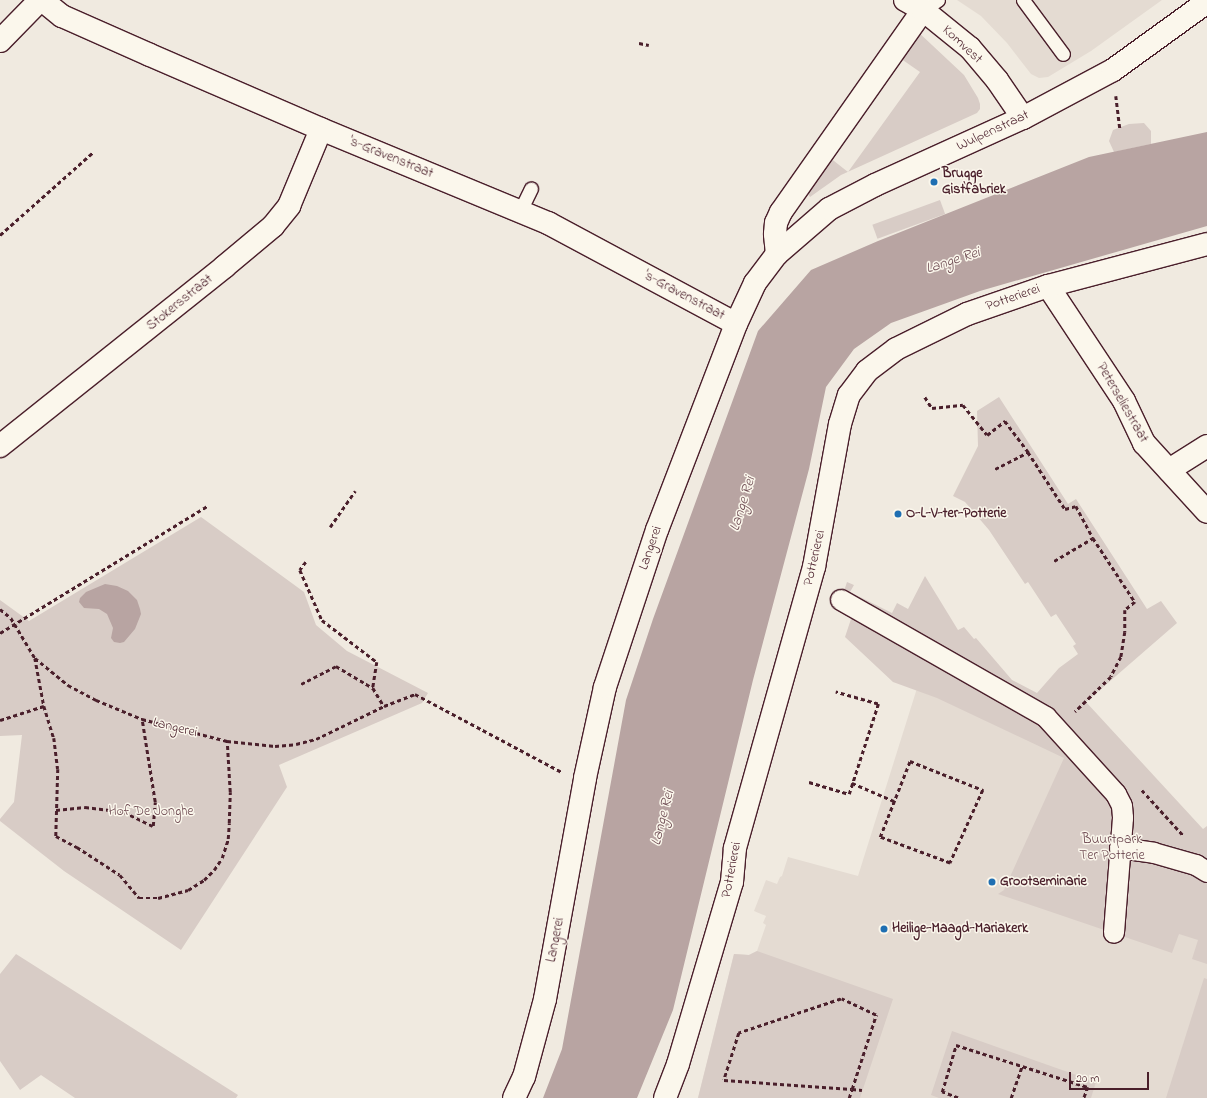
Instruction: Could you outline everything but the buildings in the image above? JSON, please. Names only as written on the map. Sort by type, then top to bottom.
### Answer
[{"type":"street","points":[[0,40],[41,0]]},
{"type":"street","name":"'s-Gravenstraat","points":[[41,0],[62,16],[321,129],[548,223],[736,324]]},
{"type":"street","name":"Wulpenstraat","points":[[736,324],[755,283],[777,254],[829,209],[874,185],[1023,118],[1113,70],[1207,2]]},
{"type":"street","points":[[777,254],[775,234],[776,223],[781,212],[922,3]]},
{"type":"street","name":"Komvest","points":[[922,3],[970,48],[997,80],[1023,118]]},
{"type":"street","name":"Stokersstraat","points":[[0,446],[273,226],[289,206],[321,129]]},
{"type":"street","name":"Potterierei","points":[[664,1098],[678,1064],[732,882],[735,848],[814,567],[840,424],[849,395],[867,371],[896,349],[967,314],[1048,286],[1207,244]]},
{"type":"street","name":"Peterseliestraat","points":[[1048,286],[1124,401],[1144,443],[1207,512]]},
{"type":"street","name":"Langerei","points":[[514,1098],[524,1077],[545,998],[585,778],[605,687],[657,530],[736,324]]},
{"type":"street","points":[[1169,470],[1207,446]]},
{"type":"street","points":[[841,600],[1046,717],[1116,794],[1122,806],[1114,933]]},
{"type":"street","points":[[1120,848],[1168,857],[1196,865],[1207,872]]},
{"type":"lane","points":[[1023,0],[1063,54]]},
{"type":"lane","points":[[520,211],[532,188]]},
{"type":"path","points":[[640,43],[649,45]]},
{"type":"path","points":[[1115,90],[1120,129]]},
{"type":"path","points":[[0,235],[94,152]]},
{"type":"path","points":[[925,397],[932,408],[963,405],[987,435],[1005,421],[1028,452],[1065,509],[1076,506],[1093,538],[1135,602],[1126,610],[1126,632],[1121,657],[1111,677],[1057,729]]},
{"type":"path","points":[[995,469],[1028,452]]},
{"type":"path","points":[[330,527],[355,491]]},
{"type":"path","points":[[0,633],[206,506]]},
{"type":"path","points":[[1054,561],[1093,538]]},
{"type":"path","points":[[306,562],[300,570],[322,620],[376,662],[373,688]]},
{"type":"path","name":"Langerei","points":[[0,609],[11,618],[35,658],[68,685],[96,700],[142,719],[228,741],[275,746],[296,744],[316,739],[384,706],[415,694],[564,773],[585,778]]},
{"type":"path","points":[[35,658],[44,706],[54,738],[58,769],[56,836],[77,847],[120,875],[139,898],[158,898],[188,890],[204,880],[214,870],[222,858],[228,839],[230,792],[228,741]]},
{"type":"path","points":[[301,684],[336,666],[373,688],[384,706]]},
{"type":"path","points":[[809,782],[849,794],[878,704],[836,692]]},
{"type":"path","points":[[0,720],[44,706]]},
{"type":"path","points":[[56,810],[85,807],[124,812],[153,826],[156,802],[142,719]]},
{"type":"path","points":[[910,761],[983,790],[950,863],[880,837],[894,801],[910,761]]},
{"type":"path","points":[[852,783],[894,801]]},
{"type":"path","points":[[849,1098],[852,1089],[876,1015],[841,999],[739,1033],[724,1080],[852,1089],[862,1090]]},
{"type":"path","points":[[958,1098],[942,1092],[956,1045],[1088,1087],[1084,1098]]},
{"type":"path","points":[[1011,1098],[1022,1066]]},
{"type":"shaded area","points":[[957,0],[1162,0],[1091,51],[1048,77],[1039,78],[1031,74],[1007,43],[981,16]]},
{"type":"shaded area","name":"Grootseminarie","points":[[924,666],[1207,848],[1207,1098],[698,1098],[734,954],[749,955],[757,951],[766,925],[763,923],[766,916],[754,911],[766,880],[777,884],[782,876],[788,857],[858,876]]},
{"type":"green space","points":[[916,30],[964,75],[978,98],[980,109],[977,113],[848,172],[920,72],[897,56]]},
{"type":"green space","points":[[1144,123],[1151,131],[1151,144],[1114,152],[1109,141],[1113,130],[1129,124]]},
{"type":"green space","points":[[829,157],[848,172],[841,175],[810,197],[807,192]]},
{"type":"green space","points":[[940,200],[945,214],[877,239],[872,225]]},
{"type":"green space","name":"Buurtpark Ter Potterie","points":[[999,397],[1068,504],[1076,499],[1147,609],[1161,601],[1177,623],[1086,702],[1203,829],[1207,826],[1207,964],[1192,959],[1198,940],[1179,934],[1172,953],[998,894],[1004,890],[1064,758],[937,698],[893,682],[845,637],[852,616],[839,606],[847,582],[854,585],[850,592],[892,613],[897,603],[908,609],[925,576],[958,630],[964,627],[974,639],[976,638],[1012,680],[1037,693],[1059,668],[1078,654],[1073,646],[1076,644],[1056,614],[1051,617],[1028,582],[1025,584],[989,530],[965,502],[953,496],[978,446],[977,411]]},
{"type":"green space","name":"Hof De Jonghe","points":[[201,517],[304,592],[316,625],[347,651],[428,693],[422,703],[279,765],[287,787],[181,950],[64,871],[0,821],[14,802],[22,735],[0,736],[0,600],[29,621]]},
{"type":"green space","points":[[757,951],[893,999],[860,1098],[698,1098],[734,954],[749,955]]},
{"type":"green space","points":[[16,954],[238,1095],[236,1098],[75,1098],[41,1075],[20,1090],[0,1061],[0,974]]},
{"type":"green space","points":[[1204,978],[1207,979],[1207,1098],[1166,1098]]},
{"type":"green space","points":[[952,1031],[1096,1082],[1091,1098],[939,1098],[931,1095]]},
{"type":"water","name":"Lange Rei","points":[[1207,132],[1207,226],[980,291],[891,323],[854,349],[826,387],[809,469],[753,680],[673,1010],[637,1098],[543,1098],[562,1049],[626,700],[653,619],[758,331],[811,270],[878,241],[1089,157]]},
{"type":"water","points":[[105,584],[117,586],[128,591],[137,600],[140,609],[141,614],[135,629],[124,642],[114,642],[111,638],[113,628],[107,614],[99,609],[84,608],[79,602],[80,598],[86,592]]},
{"type":"place","name":"Brugge Gistfabriek","points":[[934,182]]},
{"type":"place","name":"O-L-V-ter-Potterie","points":[[898,514]]},
{"type":"place","name":"Grootseminarie","points":[[992,882]]},
{"type":"place","name":"Heilige-Maagd-Mariakerk","points":[[884,929]]}]
